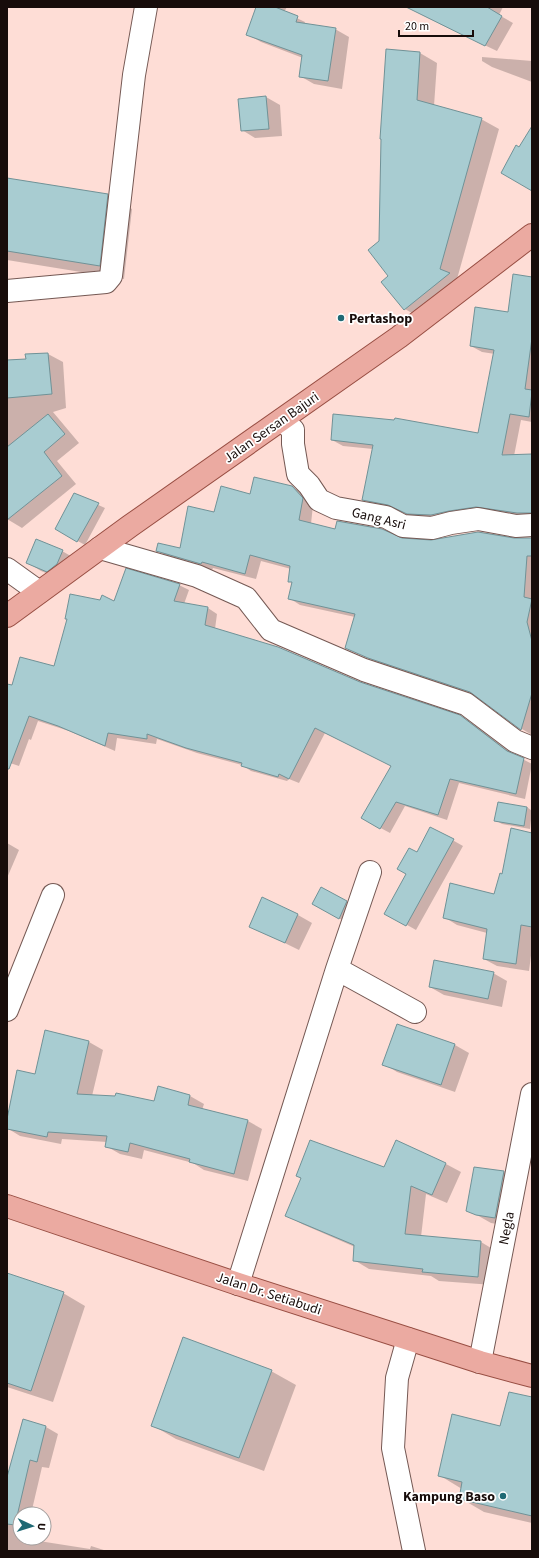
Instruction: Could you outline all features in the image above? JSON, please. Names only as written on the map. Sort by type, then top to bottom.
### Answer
[{"type":"main road","name":"Jalan Sersan Bajuri","points":[[7,616],[100,548],[399,337],[532,235]]},
{"type":"main road","name":"Jalan Dr. Setiabudi","points":[[7,1206],[238,1284],[480,1362],[532,1376]]},
{"type":"street","points":[[7,291],[106,282],[111,276],[134,75],[146,7]]},
{"type":"street","name":"Gang Asri","points":[[282,420],[293,430],[293,444],[298,474],[309,485],[319,500],[336,508],[386,517],[403,526],[432,528],[451,523],[478,519],[516,526],[532,525]]},
{"type":"street","points":[[100,548],[197,576],[246,598],[271,630],[364,670],[466,704],[515,741],[532,748]]},
{"type":"street","points":[[7,569],[39,592]]},
{"type":"street","points":[[238,1284],[337,969],[370,872]]},
{"type":"street","points":[[7,1010],[53,894]]},
{"type":"street","points":[[337,969],[415,1012]]},
{"type":"street","name":"Negla","points":[[480,1362],[532,1094]]},
{"type":"street","points":[[408,1339],[397,1378],[393,1448],[414,1551]]},
{"type":"building","points":[[256,7],[275,7],[298,16],[296,22],[336,28],[328,81],[299,77],[302,55],[246,35]]},
{"type":"building","points":[[406,7],[487,7],[502,16],[485,46]]},
{"type":"building","points":[[386,49],[420,52],[417,100],[482,118],[440,269],[450,273],[404,310],[381,282],[388,276],[368,250],[379,241],[380,139]]},
{"type":"building","points":[[266,96],[269,129],[241,131],[238,99]]},
{"type":"building","points":[[532,126],[532,191],[501,173],[516,145],[519,147]]},
{"type":"building","points":[[7,178],[108,194],[100,266],[7,251]]},
{"type":"building","points":[[513,274],[532,277],[532,338],[525,389],[532,390],[532,392],[529,417],[510,414],[502,455],[532,454],[532,513],[517,513],[476,507],[431,515],[407,514],[388,505],[362,500],[373,445],[331,440],[333,414],[394,420],[395,418],[478,433],[494,350],[470,346],[475,307],[508,312]]},
{"type":"building","points":[[48,353],[52,394],[7,398],[7,360],[26,359],[25,354]]},
{"type":"building","points":[[48,414],[65,434],[44,452],[62,476],[7,520],[7,447]]},
{"type":"building","points":[[254,477],[292,486],[303,498],[299,520],[335,529],[337,521],[382,529],[402,538],[431,540],[478,532],[514,538],[532,538],[532,556],[527,556],[524,597],[532,599],[527,622],[532,641],[532,693],[521,730],[470,692],[368,658],[345,648],[355,614],[288,599],[292,582],[288,582],[290,566],[250,555],[245,574],[202,562],[201,564],[156,551],[158,543],[180,548],[188,506],[214,512],[221,486],[250,494]]},
{"type":"building","points":[[74,493],[99,503],[77,542],[55,529]]},
{"type":"building","points":[[36,539],[63,550],[57,564],[47,572],[26,563]]},
{"type":"building","points":[[126,568],[180,584],[174,601],[208,607],[205,625],[278,647],[360,682],[460,715],[507,751],[524,758],[516,794],[450,779],[438,815],[396,802],[380,829],[361,818],[391,766],[315,728],[289,779],[279,774],[278,777],[241,766],[242,763],[186,748],[147,734],[147,739],[108,733],[105,746],[58,726],[29,716],[9,769],[7,769],[7,684],[12,685],[20,657],[54,666],[67,619],[65,619],[70,594],[100,600],[102,595],[114,601]]},
{"type":"building","points":[[498,802],[527,807],[524,826],[494,821]]},
{"type":"building","points":[[430,827],[454,839],[406,926],[384,914],[406,874],[397,869],[409,848],[417,852]]},
{"type":"building","points":[[511,828],[532,833],[532,927],[521,925],[516,964],[483,959],[487,929],[443,918],[450,883],[494,894],[500,873],[502,874]]},
{"type":"building","points":[[321,887],[347,901],[339,919],[312,904]]},
{"type":"building","points":[[262,897],[298,914],[285,943],[249,927]]},
{"type":"building","points":[[434,960],[494,972],[488,999],[429,987]]},
{"type":"building","points":[[397,1024],[455,1044],[441,1085],[382,1065]]},
{"type":"building","points":[[45,1030],[89,1041],[77,1094],[115,1096],[116,1093],[154,1101],[158,1086],[190,1095],[188,1105],[248,1120],[234,1174],[189,1162],[190,1159],[130,1143],[128,1152],[105,1147],[107,1136],[48,1132],[47,1137],[7,1129],[7,1119],[17,1070],[35,1074]]},
{"type":"building","points":[[310,1140],[384,1167],[396,1140],[446,1163],[432,1195],[411,1186],[405,1234],[481,1241],[478,1277],[422,1272],[423,1269],[353,1261],[354,1245],[285,1216],[301,1178],[296,1176]]},
{"type":"building","points":[[474,1167],[504,1171],[495,1218],[476,1215],[466,1211]]},
{"type":"building","points":[[7,1273],[64,1292],[31,1391],[7,1383]]},
{"type":"building","points":[[183,1337],[272,1370],[239,1458],[151,1426]]},
{"type":"building","points":[[509,1392],[532,1397],[532,1516],[459,1499],[462,1482],[438,1476],[452,1414],[500,1426]]},
{"type":"building","points":[[23,1419],[46,1426],[37,1462],[30,1460],[19,1506],[12,1506],[12,1525],[7,1524],[7,1477]]},
{"type":"place","name":"Pertashop","points":[[341,318]]},
{"type":"place","name":"Kampung Baso","points":[[503,1496]]}]
